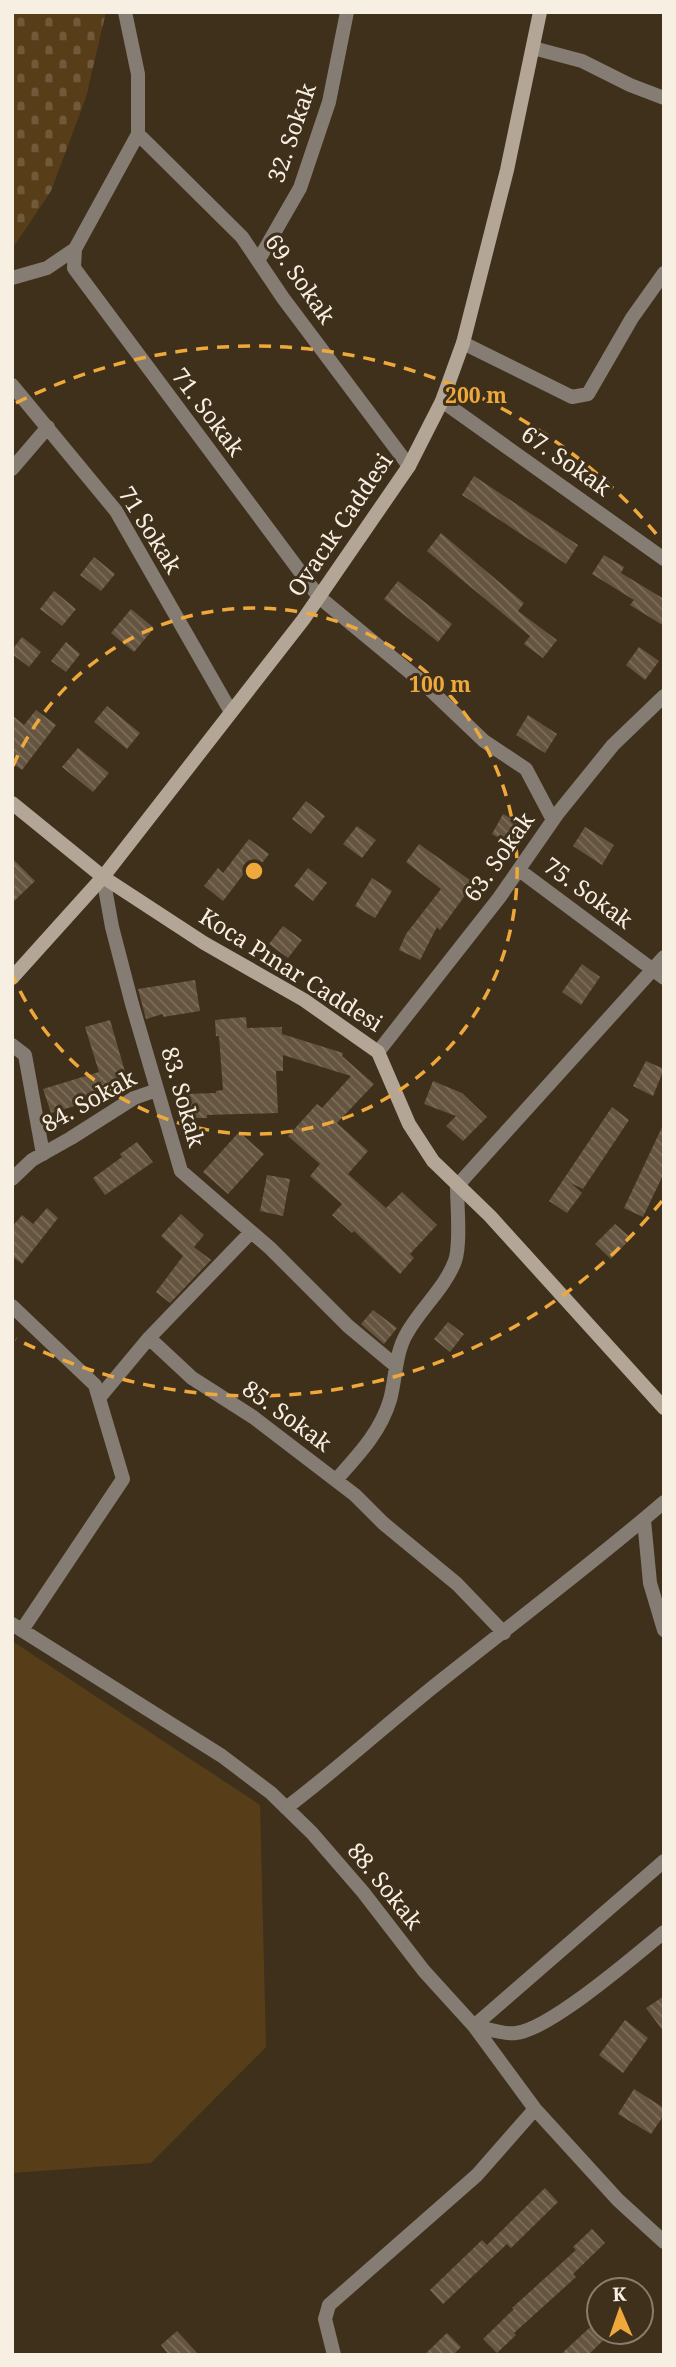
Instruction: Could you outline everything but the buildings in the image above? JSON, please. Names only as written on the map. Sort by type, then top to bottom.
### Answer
[{"type":"main road","name":"Ovacık Caddesi","points":[[12,978],[103,877],[231,712],[319,597],[409,466],[442,401],[463,343],[508,170],[533,48],[535,13]]},
{"type":"main road","name":"Koca Pınar Caddesi","points":[[12,803],[103,877],[204,943],[304,1000],[378,1052],[409,1124],[433,1161],[490,1216],[664,1408]]},
{"type":"street","points":[[12,278],[47,268],[75,249],[138,134],[138,74],[125,12]]},
{"type":"street","name":"32. Sokak","points":[[258,261],[300,188],[329,102],[347,12]]},
{"type":"street","points":[[533,48],[582,61],[630,85],[664,98]]},
{"type":"street","name":"69. Sokak","points":[[138,134],[242,237],[409,466]]},
{"type":"street","name":"71. Sokak","points":[[75,249],[74,268],[319,597],[423,683],[484,741],[526,769],[553,820]]},
{"type":"street","points":[[463,343],[572,397],[588,394],[632,318],[664,272]]},
{"type":"street","name":"71 Sokak","points":[[12,385],[116,511],[231,712]]},
{"type":"street","name":"67. Sokak","points":[[442,401],[664,559]]},
{"type":"street","points":[[12,469],[48,427]]},
{"type":"street","name":"63. Sokak","points":[[378,1052],[613,745],[664,696]]},
{"type":"street","name":"75. Sokak","points":[[519,870],[658,973]]},
{"type":"street","name":"83. Sokak","points":[[103,877],[112,927],[181,1171],[251,1232],[348,1326],[396,1366]]},
{"type":"street","points":[[336,1480],[373,1438],[390,1401],[396,1366],[407,1334],[433,1299],[456,1260],[457,1186],[658,973],[664,957]]},
{"type":"street","points":[[12,1045],[24,1055],[43,1154]]},
{"type":"street","name":"84. Sokak","points":[[12,1179],[32,1160],[135,1098],[157,1090]]},
{"type":"street","points":[[99,1398],[149,1338],[251,1232]]},
{"type":"street","points":[[12,1306],[95,1385],[123,1479],[17,1627]]},
{"type":"street","name":"85. Sokak","points":[[149,1338],[192,1378],[253,1417],[355,1495],[383,1523],[457,1584],[504,1633]]},
{"type":"street","points":[[286,1808],[664,1502]]},
{"type":"street","points":[[643,1520],[650,1583],[664,1630]]},
{"type":"street","name":"88. Sokak","points":[[17,1627],[222,1756],[271,1793],[312,1833],[363,1892],[425,1971],[474,2026],[536,2109],[618,2200],[664,2242]]},
{"type":"street","points":[[474,2026],[664,1861]]},
{"type":"street","points":[[474,2026],[516,2034],[540,2025],[617,1971],[664,1932]]},
{"type":"street","points":[[334,2355],[325,2319],[329,2305],[477,2175],[536,2109]]},
{"type":"green space","points":[[12,12],[106,12],[86,97],[51,191],[12,249]]},
{"type":"green space","points":[[12,1641],[260,1805],[266,2047],[151,2163],[12,2173]]}]
